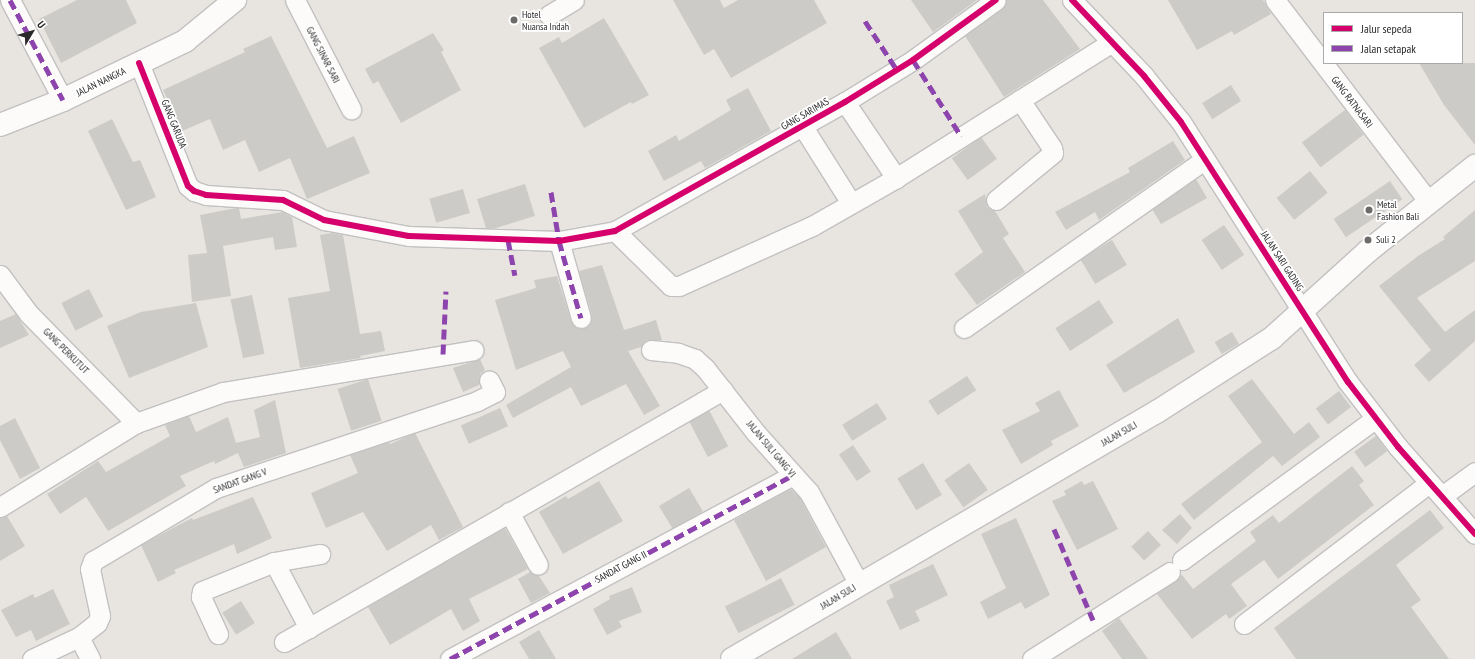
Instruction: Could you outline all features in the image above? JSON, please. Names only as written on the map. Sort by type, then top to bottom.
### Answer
[{"type":"main road","name":"JALAN NANGKA","points":[[0,125],[63,100],[185,41],[232,1]]},
{"type":"main road","name":"JALAN SULI","points":[[732,659],[1158,411],[1272,338],[1303,312],[1368,251],[1475,166]]},
{"type":"street","points":[[10,0],[63,100]]},
{"type":"street","name":"GANG SINAR SARI","points":[[296,0],[351,109]]},
{"type":"street","points":[[549,15],[574,0]]},
{"type":"street","name":"GANG SARIMAS","points":[[194,192],[206,195],[283,200],[324,220],[409,236],[559,241],[615,230],[804,127],[913,60],[996,0]]},
{"type":"street","name":"JALAN SARI GADING","points":[[1072,0],[1159,95],[1205,159],[1303,312],[1375,419],[1429,483],[1475,534]]},
{"type":"street","name":"GANG RATNASARI","points":[[1275,0],[1323,63]]},
{"type":"street","points":[[615,230],[671,286],[679,286],[812,226],[896,178],[1110,43]]},
{"type":"street","name":"GANG GARUDA","points":[[139,63],[188,186],[194,192]]},
{"type":"street","name":"GANG RATNASARI","points":[[1324,64],[1429,202]]},
{"type":"street","points":[[996,200],[1053,153],[1052,148],[1020,100]]},
{"type":"street","points":[[845,102],[896,178]]},
{"type":"street","points":[[804,127],[851,203]]},
{"type":"street","points":[[964,328],[1205,159]]},
{"type":"street","points":[[559,241],[581,318]]},
{"type":"street","name":"GANG PERKUTUT","points":[[0,275],[29,314],[136,423]]},
{"type":"street","points":[[0,507],[136,423],[223,392],[474,350]]},
{"type":"street","name":"JALAN SULI GANG VI","points":[[651,350],[678,353],[695,359],[723,390],[792,476],[809,492],[859,584]]},
{"type":"street","name":"SANDAT GANG V","points":[[32,659],[79,637],[97,623],[100,616],[90,569],[93,562],[216,488],[477,400],[495,392],[489,380]]},
{"type":"street","points":[[284,642],[723,390]]},
{"type":"street","points":[[1032,659],[1176,566],[1375,419]]},
{"type":"street","points":[[1442,496],[1475,472]]},
{"type":"street","name":"SANDAT GANG II","points":[[450,659],[792,476]]},
{"type":"street","points":[[1244,624],[1429,483]]},
{"type":"street","points":[[509,512],[538,565]]},
{"type":"street","points":[[218,634],[201,597],[202,591],[274,562],[320,554]]},
{"type":"street","points":[[274,562],[309,628]]},
{"type":"street","points":[[79,637],[90,659]]},
{"type":"building","points":[[77,0],[126,0],[137,23],[61,63],[39,19]]},
{"type":"building","points":[[673,0],[720,0],[724,8],[738,0],[814,0],[827,23],[731,78],[714,49],[704,55]]},
{"type":"building","points":[[911,0],[977,0],[933,32]]},
{"type":"building","points":[[1007,0],[1043,0],[1080,49],[1004,97],[965,36],[1002,9]]},
{"type":"building","points":[[1168,0],[1263,0],[1271,14],[1234,35],[1232,31],[1197,50]]},
{"type":"building","points":[[604,18],[649,95],[632,104],[631,102],[584,128],[539,48],[559,37],[562,43]]},
{"type":"building","points":[[433,33],[444,50],[441,52],[461,90],[401,123],[378,81],[373,84],[365,69]]},
{"type":"building","points":[[271,36],[327,148],[354,136],[370,173],[307,199],[290,158],[259,172],[245,140],[223,150],[210,119],[182,131],[163,90],[245,52],[243,49]]},
{"type":"building","points":[[1475,63],[1475,145],[1444,105],[1420,64]]},
{"type":"building","points":[[1231,85],[1241,101],[1212,119],[1202,103]]},
{"type":"building","points":[[748,88],[771,131],[705,168],[701,161],[664,181],[648,151],[676,135],[679,141],[731,110],[726,100]]},
{"type":"building","points":[[1345,110],[1364,135],[1321,167],[1302,142]]},
{"type":"building","points":[[112,119],[133,162],[140,160],[156,197],[126,210],[88,131]]},
{"type":"building","points":[[981,137],[997,159],[968,180],[952,158]]},
{"type":"building","points":[[1173,141],[1185,160],[1099,220],[1095,212],[1066,230],[1055,212],[1130,172],[1128,168]]},
{"type":"building","points":[[1310,171],[1328,193],[1294,220],[1277,198]]},
{"type":"building","points":[[1196,179],[1207,198],[1161,224],[1152,209]]},
{"type":"building","name":"Metal Fashion Bali","points":[[1390,181],[1402,199],[1346,237],[1334,219]]},
{"type":"building","points":[[525,184],[535,216],[496,228],[486,228],[477,199]]},
{"type":"building","points":[[463,189],[470,213],[436,223],[429,199]]},
{"type":"building","points":[[985,194],[987,207],[995,211],[1009,234],[1003,238],[1025,272],[977,305],[954,274],[983,252],[958,211]]},
{"type":"building","points":[[239,208],[241,219],[283,212],[292,217],[297,247],[275,250],[273,237],[223,246],[231,296],[192,302],[188,255],[207,253],[200,215]]},
{"type":"building","points":[[1475,210],[1475,261],[1417,298],[1445,332],[1475,310],[1475,341],[1429,382],[1414,365],[1431,350],[1379,286],[1418,256],[1445,239],[1443,237]]},
{"type":"building","points":[[1224,225],[1244,255],[1222,270],[1202,240]]},
{"type":"building","points":[[332,233],[343,235],[360,334],[381,331],[385,351],[360,356],[361,358],[300,368],[288,298],[330,291],[320,235]]},
{"type":"building","points":[[1112,240],[1127,265],[1095,284],[1080,259]]},
{"type":"building","points":[[602,265],[624,330],[656,320],[662,340],[647,340],[641,347],[628,351],[660,406],[644,415],[626,384],[581,406],[571,387],[513,418],[506,405],[571,367],[563,351],[516,370],[495,300],[536,288],[534,280],[557,276],[571,321],[578,329],[584,328],[592,321],[592,315],[579,271]]},
{"type":"building","points":[[89,289],[103,317],[75,331],[61,303]]},
{"type":"building","points":[[252,295],[264,354],[243,358],[230,300]]},
{"type":"building","points":[[1099,300],[1114,323],[1070,351],[1055,328]]},
{"type":"building","points":[[196,303],[208,347],[129,378],[107,326],[141,312]]},
{"type":"building","points":[[16,314],[29,335],[0,348],[0,321]]},
{"type":"building","points":[[1178,318],[1195,352],[1124,393],[1106,365]]},
{"type":"building","points":[[1232,332],[1239,344],[1222,354],[1215,342]]},
{"type":"building","points":[[480,359],[485,370],[480,374],[479,385],[463,392],[453,368]]},
{"type":"building","points":[[967,376],[976,390],[938,415],[928,401]]},
{"type":"building","points":[[368,379],[382,421],[351,431],[338,389]]},
{"type":"building","points":[[1252,379],[1294,434],[1309,422],[1320,437],[1282,466],[1273,456],[1194,520],[1181,504],[1262,442],[1228,396]]},
{"type":"building","points":[[1059,390],[1079,426],[1051,441],[1053,445],[1021,464],[1002,430],[1040,411],[1035,403]]},
{"type":"building","points":[[1339,391],[1351,407],[1328,424],[1316,408]]},
{"type":"building","points":[[275,400],[286,453],[244,467],[238,453],[215,464],[214,461],[180,476],[186,486],[108,531],[86,497],[60,514],[47,494],[98,461],[106,472],[170,436],[165,425],[189,416],[196,432],[228,417],[236,443],[260,437],[254,410]]},
{"type":"building","points":[[877,403],[887,419],[852,441],[842,425]]},
{"type":"building","points":[[500,408],[508,426],[469,444],[461,425]]},
{"type":"building","points":[[709,410],[728,446],[708,457],[689,421]]},
{"type":"building","points":[[15,418],[40,468],[20,479],[0,440],[0,426]]},
{"type":"building","points":[[415,433],[463,527],[439,540],[431,525],[387,551],[363,512],[326,528],[311,493],[358,473],[350,455],[389,442],[390,444]]},
{"type":"building","points":[[1376,436],[1387,451],[1365,467],[1354,452]]},
{"type":"building","points":[[853,445],[871,472],[857,481],[839,455]]},
{"type":"building","points":[[923,463],[942,495],[916,510],[897,478]]},
{"type":"building","points":[[969,463],[988,490],[963,507],[944,480]]},
{"type":"building","points":[[1352,466],[1364,481],[1359,485],[1374,505],[1278,579],[1264,560],[1231,584],[1247,606],[1229,619],[1226,614],[1192,639],[1157,594],[1182,575],[1193,589],[1256,541],[1250,532],[1273,515],[1279,523]]},
{"type":"building","points":[[599,481],[623,521],[563,554],[539,512],[566,496],[568,499]]},
{"type":"building","points":[[1082,481],[1084,485],[1093,481],[1118,529],[1077,550],[1052,501],[1066,495],[1064,491]]},
{"type":"building","points":[[689,488],[703,511],[673,529],[659,506]]},
{"type":"building","points":[[791,489],[800,498],[826,547],[766,581],[734,520]]},
{"type":"building","points":[[253,497],[272,538],[237,554],[234,544],[174,570],[176,573],[158,582],[141,545],[192,518],[193,520]]},
{"type":"building","points":[[1430,510],[1444,528],[1396,565],[1421,600],[1411,607],[1449,659],[1296,659],[1274,628]]},
{"type":"building","points":[[1180,514],[1192,528],[1177,544],[1162,530]]},
{"type":"building","points":[[7,516],[25,546],[0,561],[0,518]]},
{"type":"building","points":[[1016,518],[1050,595],[1025,609],[1021,602],[988,619],[980,602],[1006,588],[981,534]]},
{"type":"building","points":[[505,528],[528,569],[469,599],[480,621],[463,631],[451,609],[390,645],[368,607]]},
{"type":"building","points":[[1148,531],[1161,545],[1144,561],[1131,547]]},
{"type":"building","points":[[933,564],[948,595],[915,611],[920,621],[900,630],[886,601],[894,597],[889,585]]},
{"type":"building","points":[[530,572],[539,576],[550,593],[531,603],[518,579]]},
{"type":"building","points":[[781,578],[795,605],[738,633],[725,607]]},
{"type":"building","points":[[632,587],[642,612],[619,621],[622,627],[607,635],[593,609],[610,599],[609,596]]},
{"type":"building","points":[[53,589],[70,624],[36,641],[31,630],[16,637],[1,610],[33,594],[35,598]]},
{"type":"building","points":[[241,601],[255,623],[236,635],[222,613]]},
{"type":"building","points":[[1119,618],[1148,659],[1122,659],[1102,631]]},
{"type":"building","points":[[539,630],[556,659],[529,659],[519,642]]},
{"type":"building","points":[[836,632],[852,659],[792,659]]},
{"type":"marked path","points":[[10,0],[63,100]]},
{"type":"marked path","points":[[865,21],[897,70]]},
{"type":"marked path","points":[[913,60],[961,136]]},
{"type":"marked path","points":[[551,192],[559,241],[581,318]]},
{"type":"marked path","points":[[508,240],[515,275]]},
{"type":"marked path","points":[[443,354],[446,291]]},
{"type":"marked path","points":[[450,659],[792,476]]},
{"type":"marked path","points":[[1054,529],[1093,620]]},
{"type":"cycle path","points":[[139,63],[188,186],[194,191],[206,195],[283,200],[324,220],[409,236],[559,241],[615,231],[845,102],[913,60],[996,0]]},
{"type":"cycle path","points":[[1072,0],[1144,76],[1181,122],[1348,382],[1398,447],[1475,534]]},
{"type":"place","name":"Hotel Nuansa Indah","points":[[514,20]]},
{"type":"place","name":"Metal Fashion Bali","points":[[1369,210]]},
{"type":"place","name":"Suli 2","points":[[1368,240]]}]
